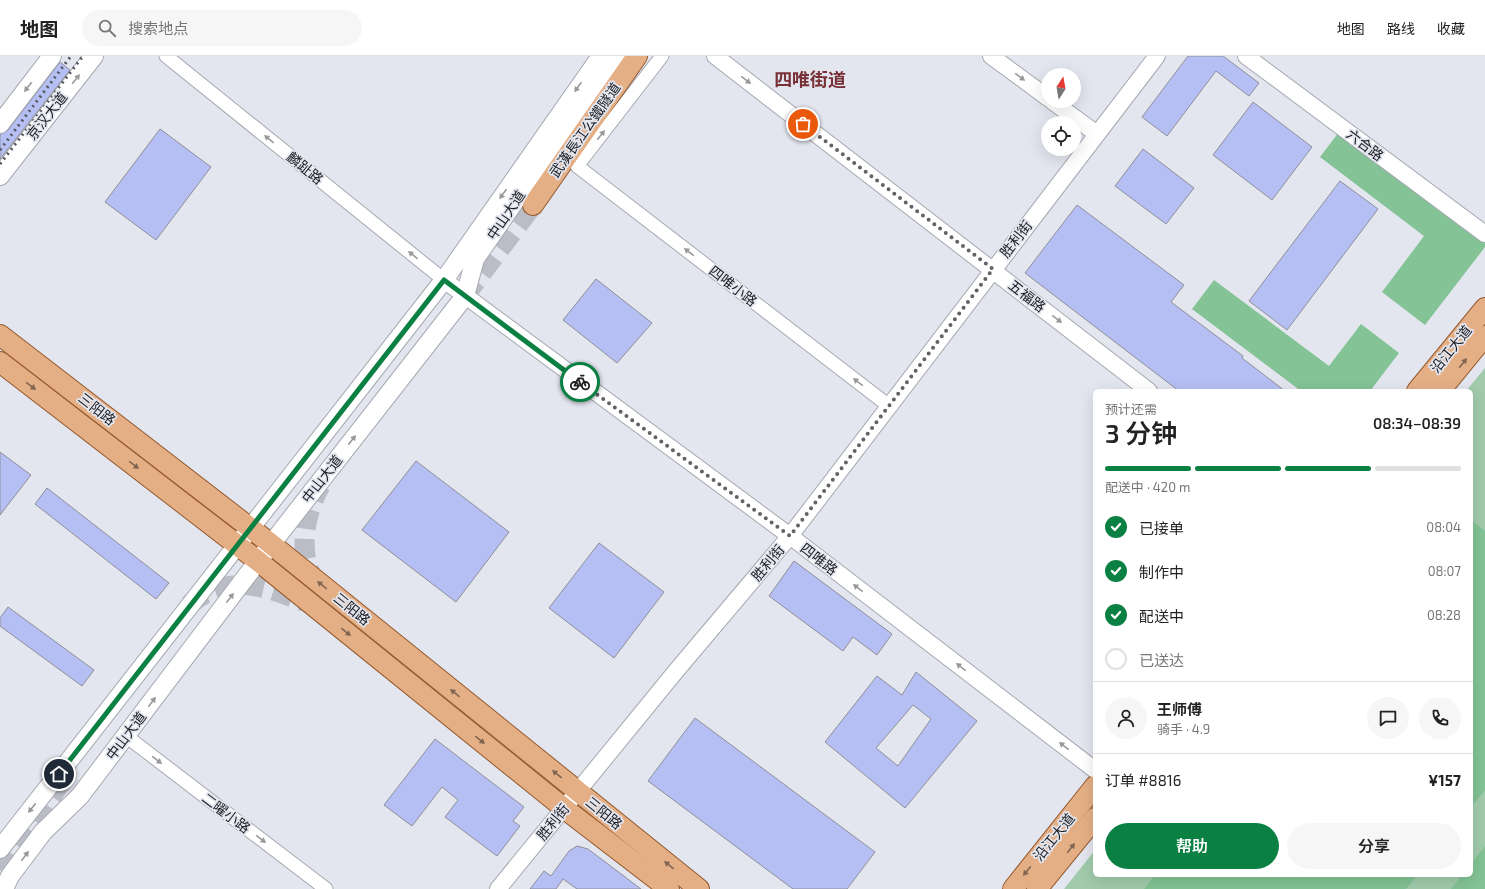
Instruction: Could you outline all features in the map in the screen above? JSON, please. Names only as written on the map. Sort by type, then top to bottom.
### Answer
[{"type":"main road","points":[[0,124],[52,56]]},
{"type":"main road","name":"京汉大道","points":[[0,176],[94,56]]},
{"type":"main road","name":"中山大道","points":[[0,849],[444,280],[601,56]]},
{"type":"main road","name":"中山大道","points":[[4,889],[10,876],[43,832],[80,796],[271,544],[465,296],[475,260],[549,152],[578,118],[621,56]]},
{"type":"main road","name":"武漢長江公鐵隧道","points":[[533,205],[637,56]]},
{"type":"main road","name":"沿江大道","points":[[1419,389],[1485,308]]},
{"type":"main road","name":"三阳路","points":[[0,335],[271,544],[699,889]]},
{"type":"main road","name":"沿江大道","points":[[1442,389],[1485,336]]},
{"type":"main road","name":"三阳路","points":[[0,362],[238,545],[565,809],[669,889]]},
{"type":"main road","name":"沿江大道","points":[[1013,889],[1093,789]]},
{"type":"main road","name":"沿江大道","points":[[1037,889],[1093,820]]},
{"type":"street","name":"麟趾路","points":[[166,56],[444,280]]},
{"type":"street","name":"四唯小路","points":[[662,56],[577,166],[889,406]]},
{"type":"street","name":"五福路","points":[[715,56],[993,269],[1146,389]]},
{"type":"street","points":[[991,56],[1041,93]]},
{"type":"street","name":"胜利街","points":[[498,889],[790,536],[1157,56]]},
{"type":"street","name":"六合路","points":[[1246,56],[1485,234]]},
{"type":"street","points":[[1062,108],[1097,134]]},
{"type":"street","name":"四唯路","points":[[444,280],[790,536],[1093,768]]},
{"type":"street","name":"二曜小路","points":[[126,736],[326,889]]},
{"type":"green space","points":[[1339,132],[1485,242],[1485,247],[1425,325],[1382,292],[1424,236],[1320,157]]},
{"type":"green space","points":[[1214,280],[1329,366],[1361,324],[1399,353],[1372,389],[1298,389],[1192,309]]},
{"type":"green space","points":[[1485,368],[1485,889],[1064,889],[1093,853],[1093,877],[1473,877],[1473,389],[1468,389]]},
{"type":"green space","points":[[1473,522],[1485,531],[1485,790],[1473,805]]},
{"type":"green space","points":[[1485,846],[1485,889],[1451,889],[1460,877],[1473,877],[1473,861]]},
{"type":"green space","points":[[1153,877],[1415,877],[1406,889],[1144,889]]},
{"type":"building","points":[[1188,56],[1223,56],[1259,83],[1249,96],[1216,71],[1167,136],[1142,117]]},
{"type":"building","points":[[60,62],[70,70],[0,159],[0,134],[8,130]]},
{"type":"building","points":[[1253,102],[1312,147],[1272,200],[1213,155]]},
{"type":"building","points":[[160,129],[211,167],[156,240],[105,202]]},
{"type":"building","points":[[1143,149],[1194,188],[1166,224],[1115,186]]},
{"type":"building","points":[[1340,181],[1378,209],[1287,330],[1249,301]]},
{"type":"building","points":[[1077,205],[1184,285],[1171,302],[1243,356],[1242,358],[1282,389],[1176,389],[1025,273]]},
{"type":"building","points":[[596,279],[652,323],[617,363],[563,320]]},
{"type":"building","points":[[0,452],[31,475],[0,515]]},
{"type":"building","points":[[416,461],[509,532],[456,602],[362,530]]},
{"type":"building","points":[[47,488],[169,583],[156,599],[35,504]]},
{"type":"building","points":[[599,543],[664,592],[614,658],[549,608]]},
{"type":"building","points":[[794,561],[892,634],[877,655],[853,637],[843,651],[769,596]]},
{"type":"building","points":[[8,607],[94,670],[82,686],[0,626],[0,618]]},
{"type":"building","points":[[916,672],[977,721],[905,808],[825,742],[877,676],[902,695]],"holes":[[[913,705],[931,719],[898,766],[876,748]]]},
{"type":"building","points":[[695,718],[875,852],[847,889],[793,889],[648,781]]},
{"type":"building","points":[[435,739],[524,807],[513,821],[520,826],[497,856],[445,817],[458,800],[442,787],[412,826],[384,805]]},
{"type":"building","points":[[577,846],[588,849],[641,889],[577,889],[563,879],[556,889],[530,889],[544,871],[551,876],[569,851]]},
{"type":"tunnel","points":[[464,297],[533,205]]},
{"type":"tunnel","points":[[318,586],[311,575],[307,562],[305,536],[310,509],[321,485]]},
{"type":"tunnel","points":[[189,605],[218,588],[232,585],[261,587],[305,602]]},
{"type":"tunnel","points":[[529,768],[640,854]]},
{"type":"tunnel","points":[[0,870],[63,780]]},
{"type":"railway","points":[[0,150],[71,56]]},
{"type":"railway","points":[[0,164],[83,56]]},
{"type":"way so far","points":[[580,382],[790,536],[993,269],[803,124]]},
{"type":"district","name":"四唯街道","points":[[810,80]]},
{"type":"route","points":[[59,774],[444,280],[580,382]]}]
